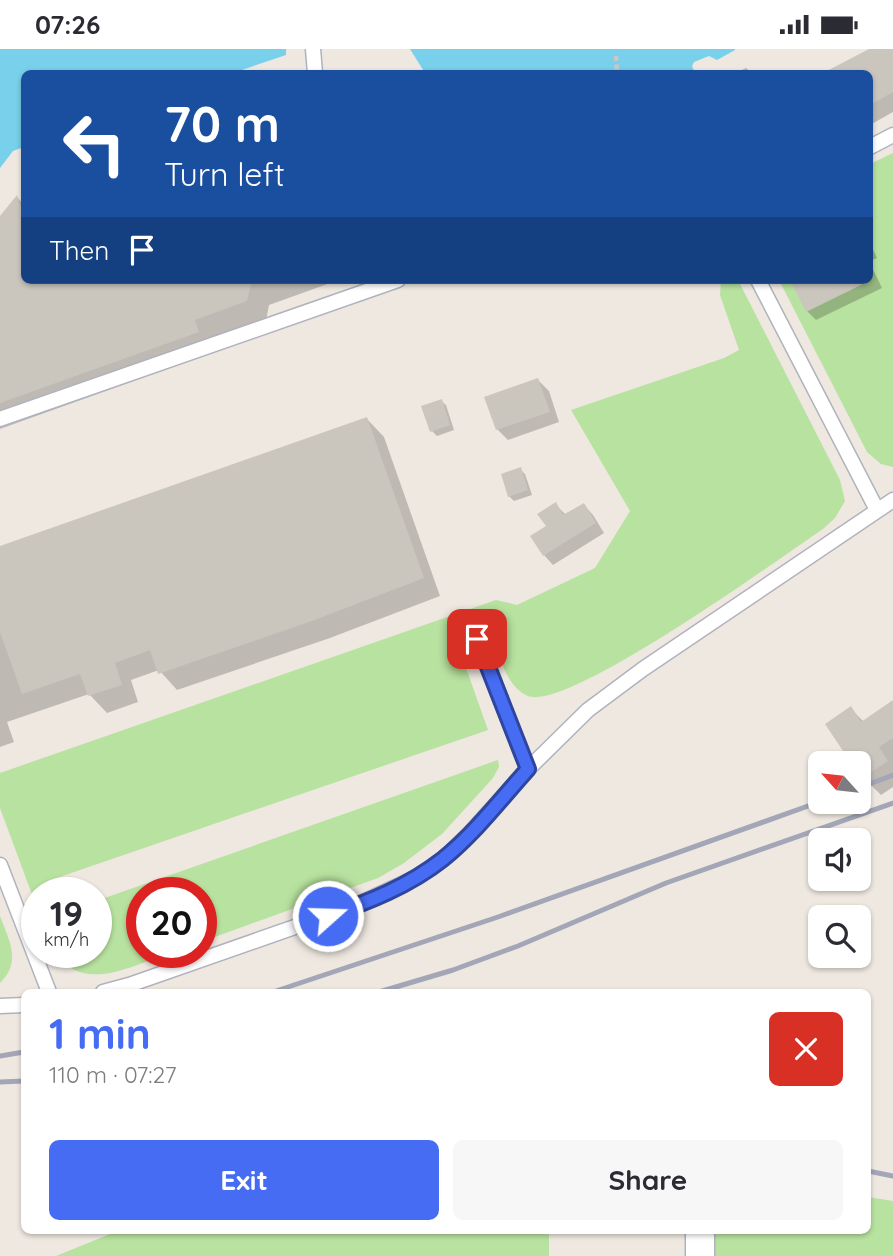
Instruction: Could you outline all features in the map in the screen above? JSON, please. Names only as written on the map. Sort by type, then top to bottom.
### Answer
[{"type":"street","points":[[700,1234],[700,1256]]},
{"type":"lane","points":[[313,49],[315,70]]},
{"type":"lane","points":[[873,145],[893,135]]},
{"type":"lane","points":[[0,419],[385,284]]},
{"type":"lane","points":[[760,284],[877,510]]},
{"type":"lane","points":[[115,989],[381,896],[413,879],[443,859],[470,833],[580,717],[893,500]]},
{"type":"lane","points":[[477,639],[528,769]]},
{"type":"lane","points":[[0,865],[48,989]]},
{"type":"lane","points":[[0,1006],[21,1005]]},
{"type":"path","points":[[616,56],[617,70]]},
{"type":"green space","points":[[893,153],[893,467],[881,464],[867,452],[781,284],[873,284],[873,163]]},
{"type":"green space","points":[[721,284],[740,284],[840,480],[845,501],[835,518],[823,529],[721,599],[628,658],[585,681],[550,695],[528,696],[512,683],[502,664],[488,622],[455,637],[488,730],[60,877],[26,877],[0,808],[0,773],[496,600],[517,605],[595,568],[630,511],[571,410],[724,358],[739,350],[720,295]]},
{"type":"green space","points":[[498,760],[499,767],[493,778],[442,834],[404,863],[378,878],[217,936],[217,877],[164,877]]},
{"type":"green space","points":[[126,890],[128,968],[110,973],[80,972],[73,968],[112,968],[112,895]]},
{"type":"green space","points":[[0,916],[10,942],[12,959],[7,975],[0,983]]},
{"type":"green space","points":[[871,1197],[893,1201],[893,1256],[713,1256],[713,1234],[871,1234]]},
{"type":"green space","points":[[110,1234],[549,1234],[549,1256],[56,1256]]},
{"type":"water","points":[[0,49],[286,49],[286,55],[242,70],[21,70],[21,148],[13,151],[0,168]]},
{"type":"water","points":[[410,49],[735,49],[717,60],[709,56],[694,62],[694,70],[423,70]]},
{"type":"building","points":[[869,49],[893,49],[893,92],[873,103],[873,70],[829,70]]},
{"type":"building","points":[[17,195],[21,208],[21,284],[251,284],[247,301],[195,320],[199,332],[0,403],[0,216]]},
{"type":"building","points":[[792,284],[863,284],[806,312]]},
{"type":"building","points":[[538,378],[550,412],[496,430],[484,397]]},
{"type":"building","points":[[442,399],[450,425],[430,432],[421,406]]},
{"type":"building","points":[[367,417],[424,578],[312,621],[158,674],[150,650],[115,663],[122,685],[88,696],[80,674],[22,694],[0,632],[0,546]]},
{"type":"building","points":[[521,467],[528,490],[508,497],[501,474]]},
{"type":"building","points":[[556,502],[563,515],[584,503],[596,523],[543,556],[530,536],[546,526],[537,514]]},
{"type":"building","points":[[893,700],[893,738],[879,747],[888,761],[872,771],[872,751],[843,751],[825,724],[851,706],[861,722]]},
{"type":"railway","points":[[872,783],[893,775]]},
{"type":"railway","points":[[389,989],[453,970],[518,946],[666,883],[893,803]]},
{"type":"railway","points":[[282,989],[498,917],[808,806]]},
{"type":"railway","points":[[0,1056],[21,1052]]},
{"type":"railway","points":[[0,1082],[21,1081]]},
{"type":"railway","points":[[871,1172],[893,1176]]},
{"type":"route","points":[[328,916],[381,896],[443,859],[528,769],[477,639]]}]
